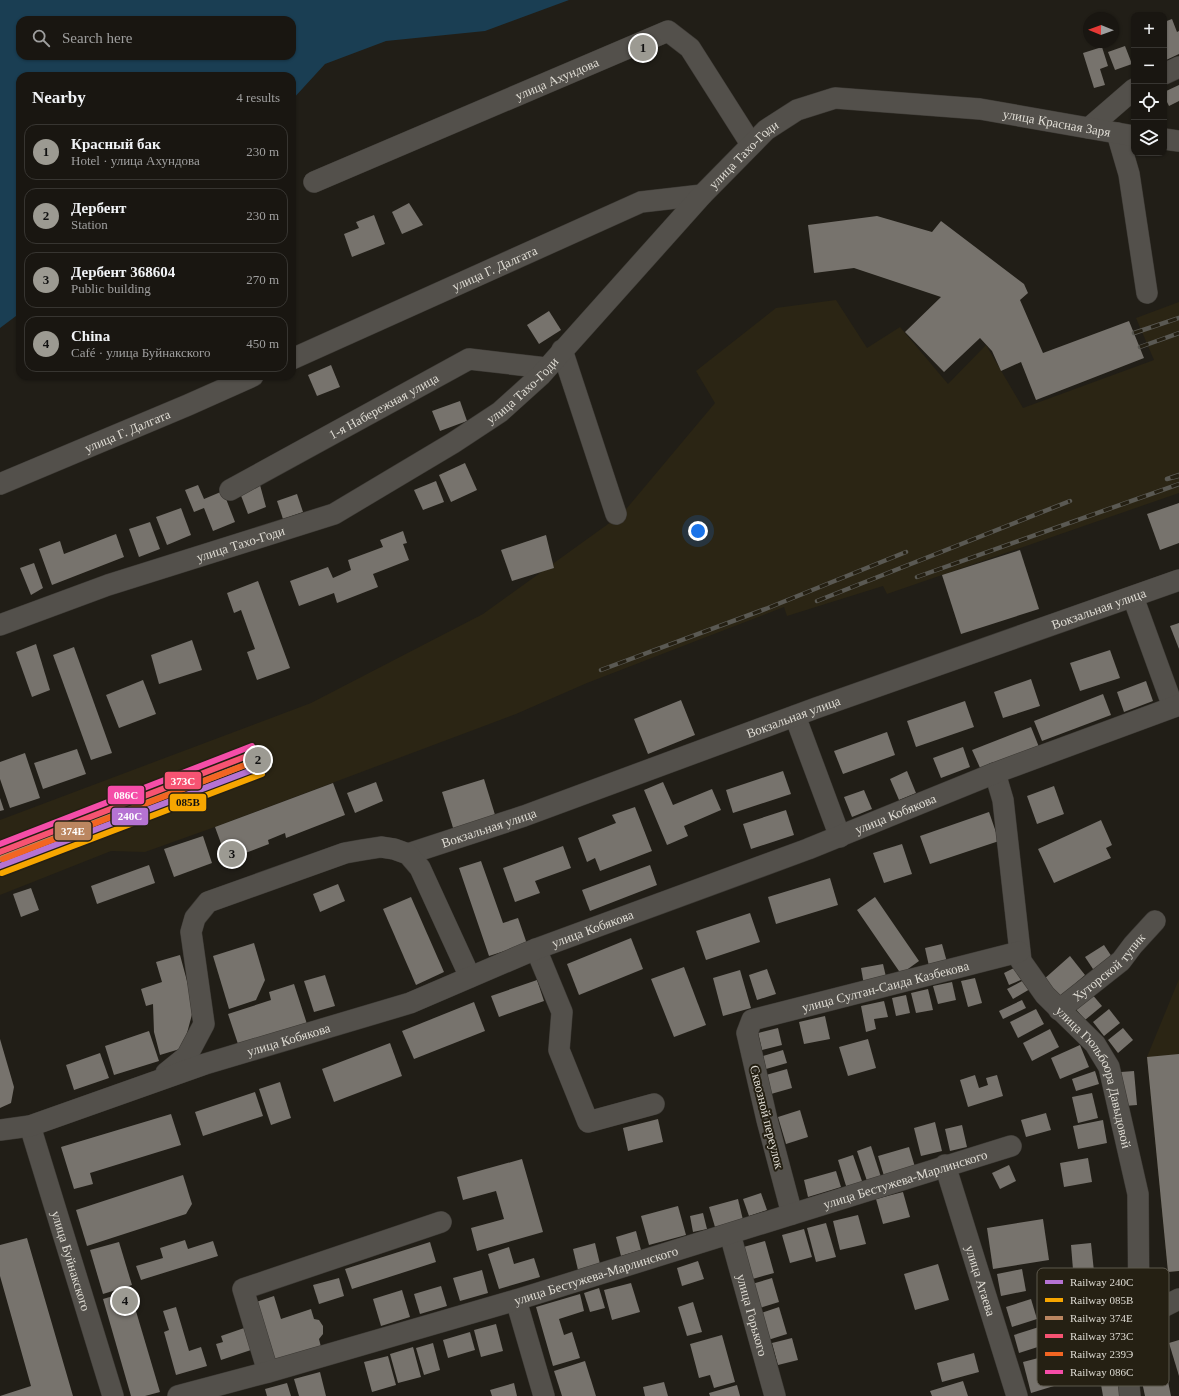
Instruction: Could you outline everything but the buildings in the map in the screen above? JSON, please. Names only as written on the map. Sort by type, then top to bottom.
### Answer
[{"type":"street","name":"улица Ахундова","points":[[314,182],[668,31],[690,48],[752,144]]},
{"type":"street","points":[[1167,73],[1179,67]]},
{"type":"street","points":[[1089,128],[1131,92]]},
{"type":"street","name":"улица Тахо-Годи","points":[[0,625],[108,585],[334,514],[453,443],[500,412],[546,368],[702,195],[766,130],[797,110],[835,98],[980,109]]},
{"type":"street","name":"улица Красная Заря","points":[[980,109],[1126,134]]},
{"type":"street","points":[[1126,134],[1129,174],[1146,293]]},
{"type":"street","points":[[1167,139],[1179,141]]},
{"type":"street","name":"улица Г. Далгата","points":[[296,357],[641,202],[702,195]]},
{"type":"street","points":[[562,350],[616,514]]},
{"type":"street","name":"1-я Набережная улица","points":[[230,490],[469,359],[546,368]]},
{"type":"street","name":"улица Г. Далгата","points":[[0,484],[244,380]]},
{"type":"street","name":"Вокзальная улица","points":[[408,854],[524,816],[794,716],[1179,580]]},
{"type":"street","points":[[1133,597],[1176,706]]},
{"type":"street","name":"улица Кобякова","points":[[0,1130],[30,1126],[206,1064],[410,1003],[536,949],[840,836],[995,773],[1176,706]]},
{"type":"street","points":[[794,716],[840,836]]},
{"type":"street","name":"улица Гюльбоора Давыдовой","points":[[995,773],[1003,800],[1021,961],[1028,973],[1059,1010],[1075,1023],[1095,1044],[1109,1067],[1138,1194],[1139,1268]]},
{"type":"street","points":[[154,1083],[187,1056],[204,1024],[191,932],[195,918],[208,902],[345,853],[380,847],[394,849],[408,854],[420,868],[470,977]]},
{"type":"street","name":"Хуторской тупик","points":[[1059,1010],[1116,966],[1133,945],[1156,921]]},
{"type":"street","points":[[536,949],[562,1012],[559,1050],[588,1122],[654,1104]]},
{"type":"street","name":"улица Султан-Саида Казбекова","points":[[752,1020],[1019,952]]},
{"type":"street","name":"Сквозной переулок","points":[[752,1020],[747,1033],[767,1120],[792,1214]]},
{"type":"street","name":"улица Буйнакского","points":[[30,1126],[113,1396]]},
{"type":"street","name":"улица Бестужева-Марлинского","points":[[178,1396],[268,1372],[516,1300],[1011,1146]]},
{"type":"street","name":"улица Атаева","points":[[946,1165],[1017,1396]]},
{"type":"street","points":[[268,1372],[243,1289],[441,1222]]},
{"type":"street","name":"улица Горького","points":[[730,1234],[775,1396]]},
{"type":"street","points":[[1169,1304],[1179,1299]]},
{"type":"street","points":[[516,1300],[544,1396]]},
{"type":"street","name":"улица Гюльбоора Давыдовой","points":[[1129,1386],[1130,1396]]},
{"type":"shaded area","points":[[836,300],[867,348],[900,327],[948,384],[986,345],[1023,408],[1154,360],[1136,318],[1179,302],[1179,493],[887,594],[883,586],[787,616],[784,607],[587,683],[516,714],[215,827],[145,852],[111,851],[0,895],[0,820],[311,703],[483,614],[622,514],[715,403],[696,371],[776,308]]},
{"type":"shaded area","points":[[1179,979],[1179,1271],[1169,1272],[1169,1268],[1168,1268],[1147,1057]]},
{"type":"water","points":[[0,0],[569,0],[485,31],[386,41],[325,64],[296,96],[296,72],[16,72],[16,316],[0,328]]},
{"type":"railway","points":[[1134,333],[1179,318]]},
{"type":"railway","points":[[1140,347],[1179,333]]},
{"type":"railway","points":[[1179,475],[1167,479],[1179,476]]},
{"type":"railway","points":[[917,577],[1179,484]]},
{"type":"railway","points":[[817,601],[1070,501]]},
{"type":"railway","points":[[601,670],[768,608],[906,552]]},
{"type":"rail line","name":"086С","points":[[0,844],[252,746]]},
{"type":"rail line","name":"373C","points":[[0,852],[255,753]]},
{"type":"rail line","name":"374Е","points":[[0,859],[258,760]]},
{"type":"rail line","name":"239Э","points":[[3,859],[258,760]]},
{"type":"rail line","name":"240С","points":[[0,866],[260,767]]},
{"type":"rail line","name":"085В","points":[[2,873],[262,774]]},
{"type":"place","name":"Красный бак","points":[[643,48]]},
{"type":"place","name":"Дербент","points":[[258,760]]},
{"type":"place","name":"Дербент 368604","points":[[232,854]]},
{"type":"place","name":"China","points":[[125,1301]]}]
